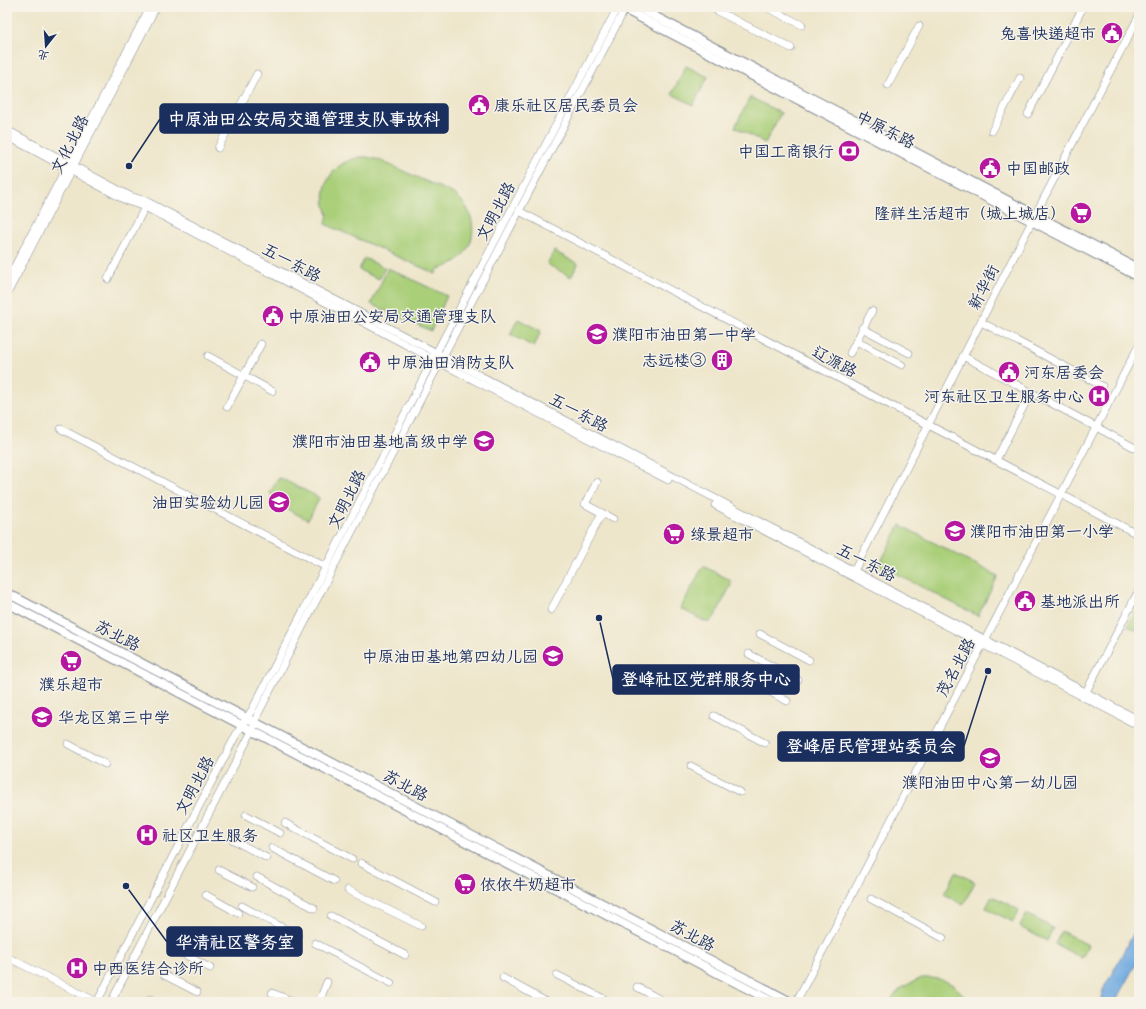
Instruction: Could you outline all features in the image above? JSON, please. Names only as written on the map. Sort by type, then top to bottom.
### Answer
[{"type":"main road","name":"中原东路","points":[[637,7],[1034,218],[1139,277]]},
{"type":"main road","name":"中原东路","points":[[622,8],[1034,218],[1139,269]]},
{"type":"main road","name":"苏北路","points":[[7,593],[247,718],[254,726],[773,1002]]},
{"type":"main road","name":"苏北路","points":[[7,603],[242,725],[254,726],[791,1002]]},
{"type":"street","name":"文化北路","points":[[7,294],[150,7]]},
{"type":"street","name":"文化北路","points":[[7,281],[156,7]]},
{"type":"street","points":[[766,7],[802,25]]},
{"type":"street","points":[[1028,114],[1083,7]]},
{"type":"street","name":"文明北路","points":[[111,1002],[254,726],[269,692],[438,358],[519,212],[622,8]]},
{"type":"street","name":"文明北路","points":[[97,1002],[236,735],[252,710],[326,566],[438,358],[622,8]]},
{"type":"street","points":[[717,10],[791,48]]},
{"type":"street","name":"新华街","points":[[854,571],[980,322],[1139,16]]},
{"type":"street","points":[[888,85],[919,26]]},
{"type":"street","points":[[218,148],[257,74]]},
{"type":"street","points":[[992,131],[1020,78]]},
{"type":"street","name":"五一东路","points":[[7,130],[127,201],[145,207],[854,571],[1139,726]]},
{"type":"street","name":"五一东路","points":[[7,136],[130,196],[152,204],[438,358],[984,642],[1139,720]]},
{"type":"street","points":[[108,279],[145,207]]},
{"type":"street","name":"辽源路","points":[[519,212],[1139,535]]},
{"type":"street","points":[[850,353],[872,311]]},
{"type":"street","points":[[980,322],[1102,386]]},
{"type":"street","points":[[862,328],[909,353]]},
{"type":"street","points":[[856,341],[902,365]]},
{"type":"street","points":[[227,407],[261,344]]},
{"type":"street","name":"茂名北路","points":[[796,1002],[1139,345]]},
{"type":"street","points":[[208,356],[272,391]]},
{"type":"street","points":[[963,356],[1139,450]]},
{"type":"street","points":[[996,460],[1031,392]]},
{"type":"street","points":[[61,429],[326,566]]},
{"type":"street","points":[[597,482],[585,504],[613,519]]},
{"type":"street","points":[[551,610],[602,514]]},
{"type":"street","points":[[1086,692],[1139,590]]},
{"type":"street","points":[[760,634],[809,660]]},
{"type":"street","points":[[749,654],[798,680]]},
{"type":"street","points":[[738,675],[788,700]]},
{"type":"street","points":[[714,716],[765,743]]},
{"type":"street","points":[[68,744],[105,764]]},
{"type":"street","points":[[691,766],[740,792]]},
{"type":"street","points":[[246,815],[280,833]]},
{"type":"street","points":[[285,823],[352,859]]},
{"type":"street","points":[[233,840],[267,858]]},
{"type":"street","points":[[272,848],[334,881]]},
{"type":"street","points":[[361,863],[435,902]]},
{"type":"street","points":[[219,870],[252,887]]},
{"type":"street","points":[[257,877],[314,908]]},
{"type":"street","points":[[348,890],[421,926]]},
{"type":"street","points":[[206,896],[298,936]]},
{"type":"street","points":[[871,899],[943,938]]},
{"type":"street","points":[[331,916],[405,955]]},
{"type":"street","points":[[315,943],[391,982]]},
{"type":"street","points":[[176,950],[210,968]]},
{"type":"street","points":[[7,956],[97,1002]]},
{"type":"street","points":[[164,975],[197,992]]},
{"type":"street","points":[[558,975],[610,1002]]},
{"type":"street","points":[[503,978],[545,1000]]},
{"type":"street","points":[[320,1002],[327,982]]},
{"type":"street","points":[[637,987],[665,1002]]},
{"type":"street","points":[[272,993],[296,1002]]},
{"type":"green space","points":[[686,66],[708,77],[693,105],[672,94]]},
{"type":"green space","points":[[750,97],[781,113],[765,143],[735,127]]},
{"type":"green space","points":[[361,157],[379,160],[454,194],[464,203],[470,214],[473,226],[472,237],[468,248],[461,257],[451,264],[438,269],[436,274],[325,224],[328,215],[324,195],[329,178],[334,170],[342,164]]},
{"type":"green space","points":[[554,251],[578,264],[571,277],[547,264]]},
{"type":"green space","points":[[364,258],[385,268],[379,279],[359,270]]},
{"type":"green space","points":[[388,268],[447,296],[431,331],[371,304]]},
{"type":"green space","points":[[518,319],[541,331],[534,347],[510,334]]},
{"type":"green space","points":[[280,478],[319,498],[308,520],[273,502],[272,495],[270,493],[277,480]]},
{"type":"green space","points":[[900,525],[998,576],[978,616],[879,565]]},
{"type":"green space","points":[[703,566],[730,580],[731,585],[714,618],[710,622],[706,622],[681,609]]},
{"type":"green space","points":[[1139,604],[1139,632],[1128,626]]},
{"type":"green space","points":[[956,872],[975,882],[963,905],[944,894]]},
{"type":"green space","points":[[992,896],[1019,910],[1013,922],[986,908]]},
{"type":"green space","points":[[1026,914],[1053,928],[1047,941],[1020,927]]},
{"type":"green space","points":[[1061,931],[1088,945],[1082,958],[1055,944]]},
{"type":"green space","points":[[922,978],[949,982],[959,990],[967,1002],[890,1002],[896,993],[908,984]]},
{"type":"water","points":[[1139,923],[1139,958],[1116,1002],[1100,1002],[1103,990]]},
{"type":"place","name":"兔喜快递超市","points":[[1112,33]]},
{"type":"place","name":"康乐社区居民委员会","points":[[479,105]]},
{"type":"place","name":"中国工商银行","points":[[849,151]]},
{"type":"place","name":"中原油田公安局交通管理支队事故科","points":[[129,166]]},
{"type":"place","name":"中国邮政","points":[[990,168]]},
{"type":"place","name":"隆祥生活超市（城上城店）","points":[[1081,213]]},
{"type":"place","name":"中原油田公安局交通管理支队","points":[[273,316]]},
{"type":"place","name":"濮阳市油田第一中学","points":[[597,334]]},
{"type":"place","name":"志远楼③","points":[[722,360]]},
{"type":"place","name":"中原油田消防支队","points":[[370,362]]},
{"type":"place","name":"河东居委会","points":[[1009,372]]},
{"type":"place","name":"河东社区卫生服务中心","points":[[1099,396]]},
{"type":"place","name":"濮阳市油田基地高级中学","points":[[484,441]]},
{"type":"place","name":"油田实验幼儿园","points":[[279,502]]},
{"type":"place","name":"濮阳市油田第一小学","points":[[955,531]]},
{"type":"place","name":"绿景超市","points":[[674,534]]},
{"type":"place","name":"基地派出所","points":[[1025,601]]},
{"type":"place","name":"登峰社区党群服务中心","points":[[599,618]]},
{"type":"place","name":"中原油田基地第四幼儿园","points":[[553,656]]},
{"type":"place","name":"濮乐超市","points":[[71,661]]},
{"type":"place","name":"登峰居民管理站委员会","points":[[988,671]]},
{"type":"place","name":"华龙区第三中学","points":[[42,717]]},
{"type":"place","name":"濮阳油田中心第一幼儿园","points":[[990,758]]},
{"type":"place","name":"社区卫生服务","points":[[147,835]]},
{"type":"place","name":"依依牛奶超市","points":[[465,884]]},
{"type":"place","name":"华清社区警务室","points":[[126,886]]},
{"type":"place","name":"中西医结合诊所","points":[[77,968]]}]
